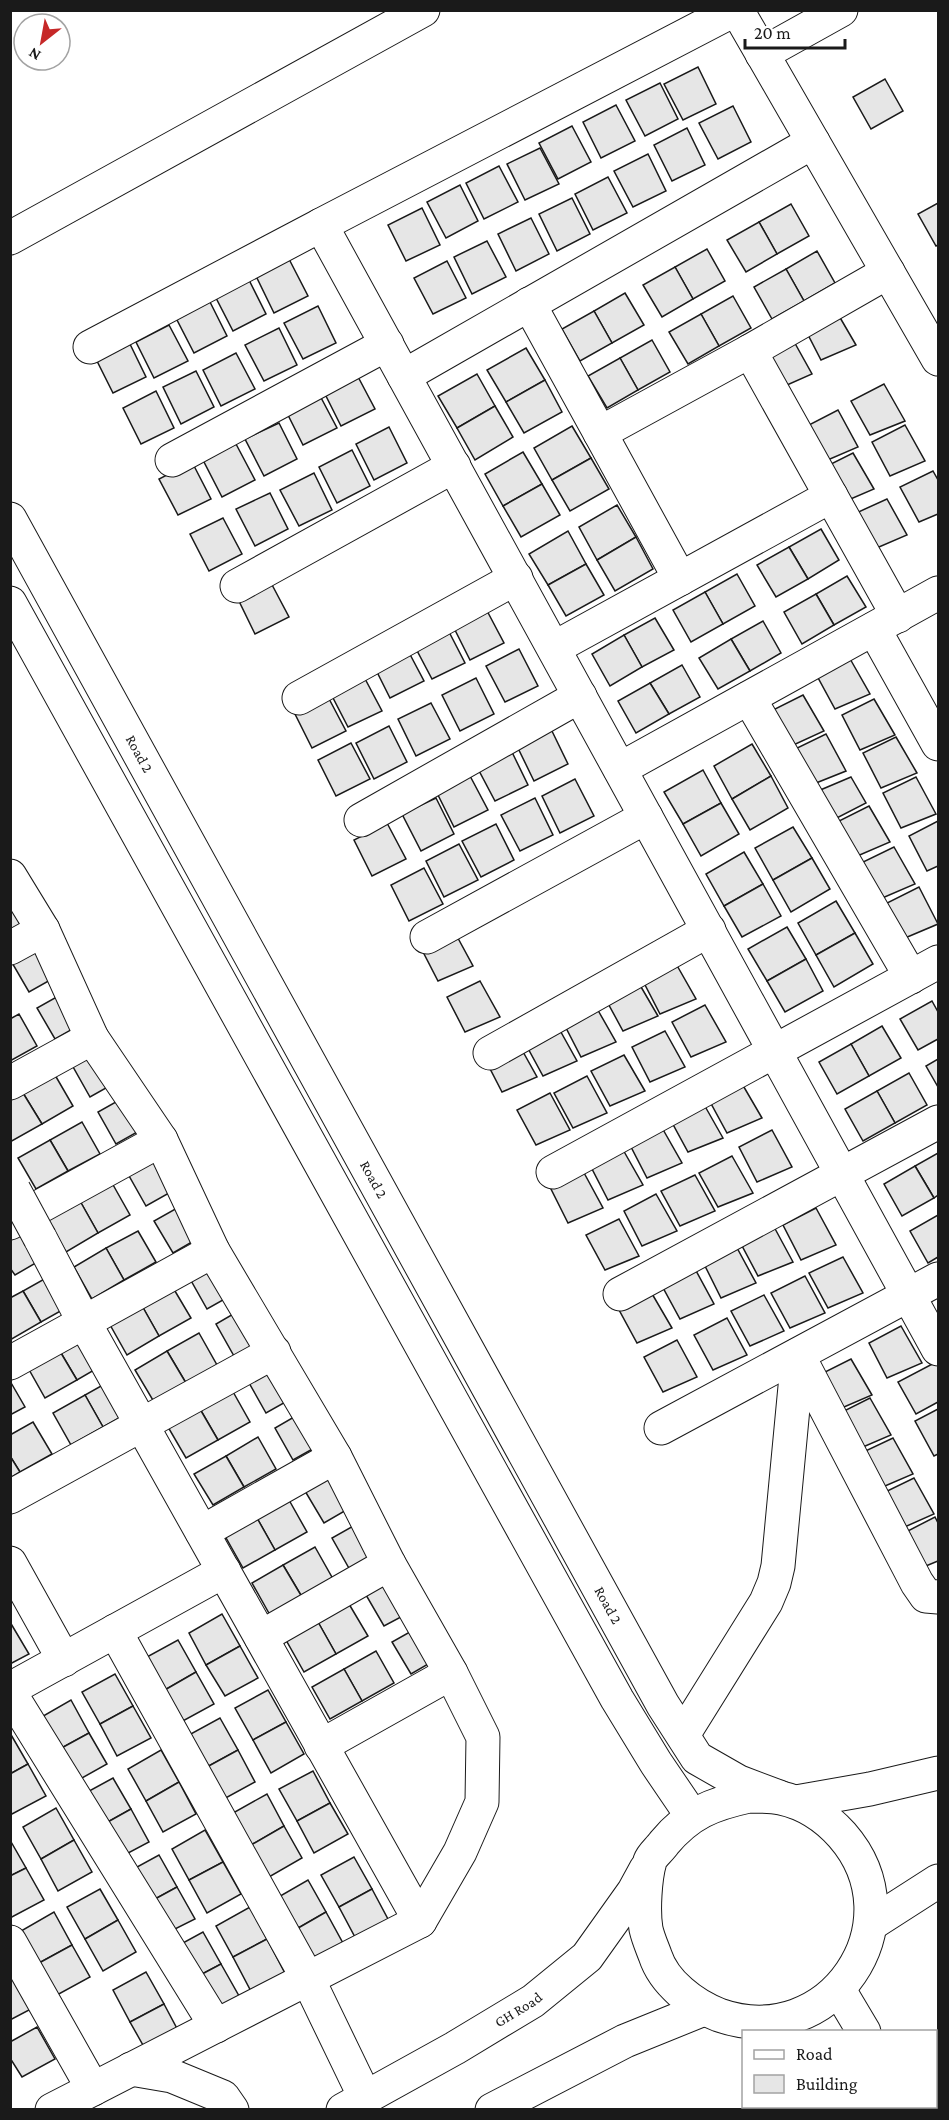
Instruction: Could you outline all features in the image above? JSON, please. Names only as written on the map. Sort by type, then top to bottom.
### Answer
[{"type":"street","points":[[10,238],[423,10]]},
{"type":"street","points":[[90,347],[735,10],[888,272],[929,319],[939,359]]},
{"type":"street","points":[[762,54],[841,10]]},
{"type":"street","points":[[404,375],[813,142]]},
{"type":"street","points":[[321,225],[939,1349]]},
{"type":"street","points":[[600,433],[888,272]]},
{"type":"street","points":[[529,304],[680,579]]},
{"type":"street","points":[[172,460],[387,344]]},
{"type":"street","points":[[750,351],[831,496],[939,744]]},
{"type":"street","points":[[237,586],[453,466]]},
{"type":"street","points":[[554,648],[831,496]]},
{"type":"street","name":"Road 2","points":[[10,519],[657,1695],[698,1758],[739,1782],[787,1800],[830,1821],[855,1850],[870,1885],[871,1924],[860,1960],[839,1989],[810,2011],[782,2027],[738,2021],[704,2009],[676,1989],[657,1961],[646,1929],[645,1894],[651,1859]]},
{"type":"street","points":[[299,698],[516,578]]},
{"type":"street","points":[[620,769],[939,593]]},
{"type":"street","points":[[10,603],[617,1699],[692,1816]]},
{"type":"street","points":[[361,820],[580,696]]},
{"type":"street","points":[[553,1172],[925,969],[749,698]]},
{"type":"street","points":[[427,937],[646,817]]},
{"type":"street","points":[[10,876],[43,930],[92,1038],[161,1140],[213,1251],[335,1457],[389,1564],[451,1673],[483,1737],[482,1802],[460,1852],[420,1921],[52,2109]]},
{"type":"street","points":[[10,948],[43,930]]},
{"type":"street","points":[[490,1053],[709,930]]},
{"type":"street","points":[[10,1083],[92,1038]]},
{"type":"street","points":[[620,1294],[939,1122]]},
{"type":"street","points":[[10,1223],[161,1140]]},
{"type":"street","points":[[12,1186],[141,1425],[420,1921]]},
{"type":"street","points":[[10,1363],[213,1251]]},
{"type":"street","points":[[661,1428],[939,1279]]},
{"type":"street","points":[[10,1497],[274,1352]]},
{"type":"street","points":[[683,1735],[766,1602],[774,1583],[778,1566],[798,1355]]},
{"type":"street","points":[[798,1355],[917,1583],[926,1596],[939,1597]]},
{"type":"street","points":[[202,1532],[335,1457]]},
{"type":"street","points":[[10,1563],[64,1660]]},
{"type":"street","points":[[261,1637],[389,1564]]},
{"type":"street","points":[[216,2026],[10,1691],[224,1571]]},
{"type":"street","points":[[115,1631],[308,1979],[354,2103]]},
{"type":"street","points":[[321,1746],[451,1673]]},
{"type":"street","points":[[787,1800],[870,1789],[939,1773]]},
{"type":"street","name":"GH Road","points":[[354,2103],[455,2048],[533,2001],[587,1957],[634,1891],[651,1859],[670,1836],[692,1816],[719,1802],[749,1796],[787,1800]]},
{"type":"street","points":[[871,1924],[939,1881]]},
{"type":"street","points":[[10,1942],[93,2089]]},
{"type":"street","points":[[839,1989],[863,2030]]},
{"type":"street","points":[[492,2109],[625,2041],[704,2009]]},
{"type":"street","points":[[131,2069],[172,2076],[223,2097],[232,2109]]},
{"type":"building","points":[[698,67],[716,104],[683,120],[664,84]]},
{"type":"building","points":[[885,79],[903,111],[871,129],[853,97]]},
{"type":"building","points":[[660,83],[678,119],[645,136],[626,100]]},
{"type":"building","points":[[616,105],[635,141],[601,158],[583,122]]},
{"type":"building","points":[[733,106],[751,142],[718,159],[699,123]]},
{"type":"building","points":[[572,126],[591,162],[558,179],[539,143]]},
{"type":"building","points":[[687,128],[705,165],[672,181],[654,145]]},
{"type":"building","points":[[540,148],[559,184],[525,200],[507,164]]},
{"type":"building","points":[[648,154],[666,191],[633,207],[614,171]]},
{"type":"building","points":[[499,166],[518,202],[484,219],[466,183]]},
{"type":"building","points":[[608,177],[627,213],[593,230],[575,194]]},
{"type":"building","points":[[460,185],[478,221],[446,238],[427,202]]},
{"type":"building","points":[[572,198],[590,234],[557,251],[539,214]]},
{"type":"building","points":[[938,203],[938,245],[936,246],[918,214]]},
{"type":"building","points":[[791,204],[809,236],[777,254],[759,222]]},
{"type":"building","points":[[422,208],[440,245],[406,261],[388,225]]},
{"type":"building","points":[[531,218],[549,254],[516,271],[498,234]]},
{"type":"building","points":[[759,222],[777,254],[746,272],[727,240]]},
{"type":"building","points":[[487,241],[506,277],[472,294],[454,257]]},
{"type":"building","points":[[707,249],[725,281],[693,299],[675,267]]},
{"type":"building","points":[[817,251],[835,283],[804,301],[786,269]]},
{"type":"building","points":[[289,259],[308,296],[274,313],[256,276]]},
{"type":"building","points":[[447,261],[466,298],[433,314],[414,278]]},
{"type":"building","points":[[675,267],[693,299],[662,317],[643,285]]},
{"type":"building","points":[[786,269],[804,301],[772,319],[754,287]]},
{"type":"building","points":[[248,278],[266,314],[233,331],[214,294]]},
{"type":"building","points":[[625,293],[644,325],[612,343],[594,311]]},
{"type":"building","points":[[733,296],[751,328],[719,346],[701,314]]},
{"type":"building","points":[[209,300],[227,336],[194,353],[175,316]]},
{"type":"building","points":[[318,306],[336,343],[303,359],[284,323]]},
{"type":"building","points":[[835,309],[856,345],[821,360],[803,325]]},
{"type":"building","points":[[594,311],[612,343],[580,361],[562,329]]},
{"type":"building","points":[[701,314],[719,346],[688,364],[669,332]]},
{"type":"building","points":[[169,325],[188,361],[154,378],[136,342]]},
{"type":"building","points":[[279,328],[297,365],[264,381],[245,345]]},
{"type":"building","points":[[792,338],[812,374],[778,389],[759,354]]},
{"type":"building","points":[[128,340],[146,377],[113,393],[95,357]]},
{"type":"building","points":[[652,340],[670,372],[638,390],[620,358]]},
{"type":"building","points":[[526,348],[545,380],[506,402],[487,370]]},
{"type":"building","points":[[236,353],[255,389],[221,406],[203,370]]},
{"type":"building","points":[[620,358],[638,390],[607,408],[588,376]]},
{"type":"building","points":[[196,371],[214,407],[181,424],[163,387]]},
{"type":"building","points":[[356,373],[375,409],[341,426],[323,390]]},
{"type":"building","points":[[477,374],[495,406],[457,428],[438,396]]},
{"type":"building","points":[[545,380],[562,412],[524,433],[506,402]]},
{"type":"building","points":[[884,384],[905,421],[870,435],[851,401]]},
{"type":"building","points":[[156,391],[174,428],[141,444],[123,408]]},
{"type":"building","points":[[318,392],[337,428],[303,445],[285,409]]},
{"type":"building","points":[[495,406],[513,437],[475,460],[457,428]]},
{"type":"building","points":[[838,410],[858,447],[823,462],[805,427]]},
{"type":"building","points":[[279,423],[297,459],[264,476],[245,439]]},
{"type":"building","points":[[905,425],[925,461],[890,476],[872,442]]},
{"type":"building","points":[[572,426],[591,458],[552,480],[534,448]]},
{"type":"building","points":[[389,427],[407,463],[374,480],[356,444]]},
{"type":"building","points":[[236,444],[255,480],[222,497],[203,460]]},
{"type":"building","points":[[352,450],[370,486],[337,503],[319,467]]},
{"type":"building","points":[[523,452],[542,484],[503,506],[485,474]]},
{"type":"building","points":[[853,453],[874,489],[839,504],[821,469]]},
{"type":"building","points":[[591,458],[609,489],[570,511],[552,480]]},
{"type":"building","points":[[192,462],[211,499],[178,515],[159,479]]},
{"type":"building","points":[[933,471],[938,480],[938,514],[919,522],[900,487]]},
{"type":"building","points":[[314,473],[332,510],[299,526],[280,490]]},
{"type":"building","points":[[542,484],[560,515],[521,537],[503,506]]},
{"type":"building","points":[[270,493],[288,529],[255,546],[236,509]]},
{"type":"building","points":[[887,499],[907,535],[872,550],[854,514]]},
{"type":"building","points":[[617,505],[636,537],[597,560],[579,527]]},
{"type":"building","points":[[223,518],[242,554],[209,571],[190,534]]},
{"type":"building","points":[[821,529],[839,560],[808,579],[789,547]]},
{"type":"building","points":[[568,531],[586,564],[548,585],[529,554]]},
{"type":"building","points":[[636,537],[653,569],[615,591],[597,560]]},
{"type":"building","points":[[789,547],[808,579],[776,597],[757,565]]},
{"type":"building","points":[[586,564],[604,595],[566,616],[548,585]]},
{"type":"building","points":[[737,574],[755,606],[723,624],[705,592]]},
{"type":"building","points":[[847,576],[866,607],[834,625],[816,594]]},
{"type":"building","points":[[270,581],[289,617],[255,634],[237,597]]},
{"type":"building","points":[[705,592],[723,624],[691,642],[673,610]]},
{"type":"building","points":[[816,594],[834,625],[802,644],[784,612]]},
{"type":"building","points":[[485,607],[504,643],[470,660],[452,624]]},
{"type":"building","points":[[655,618],[674,650],[642,667],[624,635]]},
{"type":"building","points":[[763,621],[781,653],[750,671],[731,639]]},
{"type":"building","points":[[446,626],[465,663],[432,679],[413,643]]},
{"type":"building","points":[[624,635],[642,667],[610,686],[592,654]]},
{"type":"building","points":[[731,639],[750,671],[718,689],[699,658]]},
{"type":"building","points":[[405,645],[424,681],[390,698],[372,662]]},
{"type":"building","points":[[519,649],[538,686],[505,702],[486,666]]},
{"type":"building","points":[[849,657],[870,694],[835,709],[816,674]]},
{"type":"building","points":[[682,665],[700,697],[669,714],[650,683]]},
{"type":"building","points":[[363,675],[382,711],[348,727],[330,692]]},
{"type":"building","points":[[476,678],[494,714],[460,731],[442,695]]},
{"type":"building","points":[[650,683],[669,714],[636,733],[618,701]]},
{"type":"building","points":[[327,695],[346,731],[312,748],[294,712]]},
{"type":"building","points":[[803,695],[824,731],[789,747],[771,711]]},
{"type":"building","points":[[874,699],[895,735],[860,750],[842,715]]},
{"type":"building","points":[[431,703],[450,739],[416,756],[398,719]]},
{"type":"building","points":[[389,726],[407,762],[374,779],[356,743]]},
{"type":"building","points":[[550,727],[568,764],[534,781],[516,744]]},
{"type":"building","points":[[826,734],[846,771],[811,785],[793,750]]},
{"type":"building","points":[[896,737],[917,773],[881,788],[863,753]]},
{"type":"building","points":[[351,743],[370,779],[336,796],[318,760]]},
{"type":"building","points":[[752,744],[771,776],[732,799],[714,766]]},
{"type":"building","points":[[510,748],[528,785],[495,801],[476,765]]},
{"type":"building","points":[[703,770],[721,803],[683,824],[664,792]]},
{"type":"building","points":[[469,774],[488,810],[454,827],[436,791]]},
{"type":"building","points":[[771,776],[788,808],[750,830],[732,799]]},
{"type":"building","points":[[851,777],[866,803],[831,821],[818,791]]},
{"type":"building","points":[[916,777],[936,814],[901,828],[883,793]]},
{"type":"building","points":[[575,779],[594,816],[560,833],[542,796]]},
{"type":"building","points":[[436,798],[454,834],[421,851],[402,814]]},
{"type":"building","points":[[535,798],[553,835],[520,851],[501,815]]},
{"type":"building","points":[[721,803],[739,834],[701,856],[683,824]]},
{"type":"building","points":[[869,806],[890,842],[855,857],[837,822]]},
{"type":"building","points":[[938,821],[938,866],[927,871],[909,836]]},
{"type":"building","points":[[387,823],[406,859],[372,876],[354,840]]},
{"type":"building","points":[[496,824],[514,860],[481,877],[462,841]]},
{"type":"building","points":[[793,827],[812,858],[773,880],[755,848]]},
{"type":"building","points":[[459,844],[478,880],[444,897],[426,861]]},
{"type":"building","points":[[894,847],[915,884],[880,899],[861,863]]},
{"type":"building","points":[[744,852],[763,884],[724,906],[706,874]]},
{"type":"building","points":[[812,858],[830,889],[791,912],[773,880]]},
{"type":"building","points":[[424,868],[443,904],[409,921],[391,885]]},
{"type":"building","points":[[763,884],[781,916],[742,937],[724,906]]},
{"type":"building","points":[[919,887],[938,924],[905,938],[887,903]]},
{"type":"building","points":[[10,888],[30,919],[10,930]]},
{"type":"building","points":[[836,901],[855,933],[816,955],[798,923]]},
{"type":"building","points":[[787,927],[806,959],[767,981],[748,949]]},
{"type":"building","points":[[453,929],[473,966],[438,981],[420,946]]},
{"type":"building","points":[[855,933],[873,964],[834,987],[816,955]]},
{"type":"building","points":[[43,942],[61,974],[29,992],[11,961]]},
{"type":"building","points":[[806,959],[823,991],[785,1012],[767,981]]},
{"type":"building","points":[[675,962],[696,999],[660,1014],[642,979]]},
{"type":"building","points":[[637,980],[658,1016],[623,1031],[604,996]]},
{"type":"building","points":[[480,981],[500,1017],[465,1032],[447,997]]},
{"type":"building","points":[[69,990],[87,1021],[55,1039],[37,1008]]},
{"type":"building","points":[[932,1001],[938,1012],[938,1039],[918,1050],[900,1019]]},
{"type":"building","points":[[595,1005],[616,1042],[581,1057],[563,1022]]},
{"type":"building","points":[[705,1005],[726,1042],[691,1057],[672,1022]]},
{"type":"building","points":[[19,1014],[37,1046],[10,1061],[10,1019]]},
{"type":"building","points":[[557,1025],[577,1061],[543,1076],[524,1041]]},
{"type":"building","points":[[882,1026],[901,1058],[869,1076],[851,1044]]},
{"type":"building","points":[[665,1031],[685,1067],[650,1082],[632,1047]]},
{"type":"building","points":[[517,1041],[537,1077],[502,1092],[484,1057]]},
{"type":"building","points":[[851,1044],[869,1076],[837,1094],[819,1062]]},
{"type":"building","points":[[103,1047],[122,1079],[90,1097],[72,1065]]},
{"type":"building","points":[[624,1055],[645,1091],[610,1106],[591,1071]]},
{"type":"building","points":[[938,1059],[938,1087],[926,1066]]},
{"type":"building","points":[[909,1073],[927,1105],[895,1123],[877,1091]]},
{"type":"building","points":[[55,1075],[73,1106],[42,1124],[23,1093]]},
{"type":"building","points":[[587,1076],[607,1113],[573,1128],[554,1093]]},
{"type":"building","points":[[741,1082],[762,1118],[727,1133],[708,1098]]},
{"type":"building","points":[[877,1091],[895,1123],[863,1141],[845,1109]]},
{"type":"building","points":[[23,1093],[42,1124],[10,1142],[10,1100]]},
{"type":"building","points":[[550,1093],[570,1130],[536,1145],[517,1110]]},
{"type":"building","points":[[130,1094],[148,1126],[116,1144],[98,1112]]},
{"type":"building","points":[[702,1101],[723,1138],[688,1152],[669,1117]]},
{"type":"building","points":[[82,1122],[100,1154],[68,1171],[50,1140]]},
{"type":"building","points":[[661,1126],[682,1163],[647,1178],[629,1143]]},
{"type":"building","points":[[772,1130],[792,1167],[757,1182],[739,1147]]},
{"type":"building","points":[[50,1140],[68,1171],[36,1189],[18,1158]]},
{"type":"building","points":[[622,1148],[643,1185],[608,1200],[590,1165]]},
{"type":"building","points":[[938,1153],[938,1195],[934,1198],[915,1166]]},
{"type":"building","points":[[160,1156],[178,1188],[146,1206],[128,1174]]},
{"type":"building","points":[[732,1156],[753,1193],[718,1207],[699,1173]]},
{"type":"building","points":[[915,1166],[934,1198],[902,1216],[884,1184]]},
{"type":"building","points":[[583,1171],[603,1208],[568,1223],[550,1187]]},
{"type":"building","points":[[695,1175],[715,1211],[680,1226],[661,1191]]},
{"type":"building","points":[[112,1183],[130,1215],[98,1233],[80,1201]]},
{"type":"building","points":[[656,1194],[677,1231],[642,1246],[624,1211]]},
{"type":"building","points":[[80,1201],[98,1233],[66,1252],[48,1220]]},
{"type":"building","points":[[186,1203],[204,1235],[173,1253],[154,1221]]},
{"type":"building","points":[[816,1208],[836,1245],[801,1260],[783,1225]]},
{"type":"building","points":[[938,1215],[938,1257],[928,1263],[910,1231]]},
{"type":"building","points":[[619,1219],[639,1256],[605,1270],[586,1235]]},
{"type":"building","points":[[773,1225],[793,1262],[758,1276],[740,1242]]},
{"type":"building","points":[[28,1226],[46,1257],[15,1275],[10,1268],[10,1236]]},
{"type":"building","points":[[138,1231],[156,1262],[124,1280],[106,1248]]},
{"type":"building","points":[[736,1246],[756,1283],[721,1298],[703,1262]]},
{"type":"building","points":[[106,1248],[124,1280],[92,1299],[74,1267]]},
{"type":"building","points":[[843,1257],[863,1293],[828,1308],[809,1273]]},
{"type":"building","points":[[221,1259],[239,1291],[207,1309],[189,1277]]},
{"type":"building","points":[[694,1267],[714,1304],[680,1319],[661,1284]]},
{"type":"building","points":[[55,1273],[73,1304],[41,1322],[23,1291]]},
{"type":"building","points":[[805,1276],[825,1313],[790,1328],[771,1293]]},
{"type":"building","points":[[172,1286],[191,1318],[159,1336],[141,1304]]},
{"type":"building","points":[[23,1291],[41,1322],[10,1340],[10,1298]]},
{"type":"building","points":[[651,1292],[672,1328],[637,1343],[618,1308]]},
{"type":"building","points":[[764,1295],[784,1331],[750,1346],[731,1311]]},
{"type":"building","points":[[141,1304],[159,1336],[127,1355],[109,1323]]},
{"type":"building","points":[[247,1306],[266,1338],[234,1356],[216,1324]]},
{"type":"building","points":[[727,1318],[747,1355],[713,1370],[694,1335]]},
{"type":"building","points":[[901,1326],[922,1363],[887,1378],[869,1343]]},
{"type":"building","points":[[90,1330],[108,1362],[77,1380],[58,1348]]},
{"type":"building","points":[[199,1333],[217,1365],[186,1383],[167,1351]]},
{"type":"building","points":[[677,1340],[697,1377],[663,1392],[644,1357]]},
{"type":"building","points":[[58,1348],[77,1380],[45,1398],[27,1366]]},
{"type":"building","points":[[167,1351],[186,1383],[154,1402],[135,1370]]},
{"type":"building","points":[[851,1359],[872,1395],[837,1410],[819,1375]]},
{"type":"building","points":[[938,1361],[938,1402],[916,1414],[898,1382]]},
{"type":"building","points":[[280,1363],[298,1395],[266,1413],[248,1381]]},
{"type":"building","points":[[117,1377],[135,1409],[103,1427],[85,1395]]},
{"type":"building","points":[[10,1381],[25,1407],[10,1415]]},
{"type":"building","points":[[232,1390],[250,1422],[218,1440],[200,1409]]},
{"type":"building","points":[[85,1395],[103,1427],[71,1445],[53,1413]]},
{"type":"building","points":[[870,1398],[891,1435],[856,1450],[838,1414]]},
{"type":"building","points":[[200,1409],[218,1440],[186,1458],[168,1427]]},
{"type":"building","points":[[938,1409],[938,1454],[934,1456],[915,1421]]},
{"type":"building","points":[[306,1410],[325,1442],[293,1460],[275,1428]]},
{"type":"building","points":[[33,1422],[52,1454],[20,1472],[10,1456],[10,1435]]},
{"type":"building","points":[[258,1437],[276,1469],[244,1487],[226,1456]]},
{"type":"building","points":[[893,1438],[913,1474],[878,1489],[859,1454]]},
{"type":"building","points":[[10,1456],[20,1472],[10,1478]]},
{"type":"building","points":[[226,1456],[244,1487],[213,1505],[194,1474]]},
{"type":"building","points":[[337,1473],[355,1505],[324,1523],[305,1491]]},
{"type":"building","points":[[914,1478],[934,1514],[900,1529],[881,1494]]},
{"type":"building","points":[[289,1500],[307,1532],[275,1550],[257,1518]]},
{"type":"building","points":[[935,1517],[938,1523],[938,1561],[921,1568],[902,1534]]},
{"type":"building","points":[[257,1518],[275,1550],[243,1568],[225,1536]]},
{"type":"building","points":[[364,1520],[382,1552],[350,1570],[332,1538]]},
{"type":"building","points":[[315,1547],[333,1579],[302,1597],[283,1565]]},
{"type":"building","points":[[283,1565],[302,1597],[270,1615],[252,1583]]},
{"type":"building","points":[[398,1577],[416,1609],[384,1626],[366,1595]]},
{"type":"building","points":[[349,1604],[368,1636],[336,1654],[318,1622]]},
{"type":"building","points":[[222,1614],[240,1646],[206,1665],[189,1633]]},
{"type":"building","points":[[10,1622],[29,1654],[10,1664]]},
{"type":"building","points":[[318,1622],[336,1654],[304,1672],[286,1640]]},
{"type":"building","points":[[424,1624],[442,1656],[411,1674],[392,1642]]},
{"type":"building","points":[[178,1640],[196,1672],[163,1691],[145,1658]]},
{"type":"building","points":[[240,1646],[258,1678],[225,1696],[206,1665]]},
{"type":"building","points":[[376,1651],[394,1683],[362,1701],[344,1669]]},
{"type":"building","points":[[344,1669],[362,1701],[330,1719],[312,1687]]},
{"type":"building","points":[[196,1672],[214,1704],[181,1722],[163,1691]]},
{"type":"building","points":[[115,1674],[133,1706],[100,1724],[82,1692]]},
{"type":"building","points":[[268,1690],[286,1722],[253,1740],[235,1708]]},
{"type":"building","points":[[71,1700],[89,1733],[56,1751],[38,1719]]},
{"type":"building","points":[[133,1706],[151,1738],[117,1756],[100,1724]]},
{"type":"building","points":[[220,1718],[238,1750],[205,1768],[187,1736]]},
{"type":"building","points":[[286,1722],[304,1754],[271,1773],[253,1740]]},
{"type":"building","points":[[10,1733],[28,1764],[10,1774]]},
{"type":"building","points":[[89,1733],[107,1764],[73,1783],[56,1751]]},
{"type":"building","points":[[161,1750],[179,1782],[146,1801],[128,1769]]},
{"type":"building","points":[[238,1750],[255,1782],[222,1800],[205,1768]]},
{"type":"building","points":[[28,1764],[46,1796],[12,1814],[10,1811],[10,1774]]},
{"type":"building","points":[[313,1771],[330,1803],[297,1821],[279,1789]]},
{"type":"building","points":[[113,1778],[131,1809],[97,1828],[80,1796]]},
{"type":"building","points":[[179,1782],[196,1814],[163,1832],[146,1801]]},
{"type":"building","points":[[267,1794],[284,1826],[251,1845],[233,1813]]},
{"type":"building","points":[[330,1803],[348,1834],[314,1853],[297,1821]]},
{"type":"building","points":[[56,1808],[74,1840],[41,1859],[23,1827]]},
{"type":"building","points":[[131,1809],[149,1842],[115,1860],[97,1828]]},
{"type":"building","points":[[284,1826],[302,1858],[269,1877],[251,1845]]},
{"type":"building","points":[[205,1830],[223,1862],[189,1880],[172,1849]]},
{"type":"building","points":[[10,1840],[26,1868],[10,1876]]},
{"type":"building","points":[[74,1840],[92,1872],[58,1891],[41,1859]]},
{"type":"building","points":[[159,1855],[177,1887],[144,1905],[126,1873]]},
{"type":"building","points":[[354,1857],[372,1889],[339,1907],[321,1875]]},
{"type":"building","points":[[223,1862],[241,1894],[207,1913],[189,1880]]},
{"type":"building","points":[[26,1868],[44,1900],[10,1918],[10,1876]]},
{"type":"building","points":[[308,1880],[326,1912],[293,1931],[275,1899]]},
{"type":"building","points":[[177,1887],[195,1919],[161,1936],[144,1905]]},
{"type":"building","points":[[100,1889],[118,1920],[85,1939],[67,1907]]},
{"type":"building","points":[[372,1889],[389,1921],[356,1939],[339,1907]]},
{"type":"building","points":[[250,1907],[267,1939],[233,1957],[216,1926]]},
{"type":"building","points":[[54,1912],[72,1945],[39,1963],[21,1931]]},
{"type":"building","points":[[326,1912],[344,1945],[310,1963],[293,1931]]},
{"type":"building","points":[[118,1920],[136,1952],[103,1971],[85,1939]]},
{"type":"building","points":[[203,1932],[221,1964],[187,1982],[170,1950]]},
{"type":"building","points":[[267,1939],[288,1979],[254,1997],[233,1957]]},
{"type":"building","points":[[72,1945],[90,1977],[57,1995],[39,1963]]},
{"type":"building","points":[[221,1964],[243,2003],[209,2022],[187,1982]]},
{"type":"building","points":[[146,1972],[164,2004],[130,2022],[113,1990]]},
{"type":"building","points":[[13,1977],[31,2009],[10,2020],[10,1979]]},
{"type":"building","points":[[164,2004],[181,2036],[148,2054],[130,2022]]},
{"type":"building","points":[[37,2027],[55,2059],[22,2077],[10,2058],[10,2042]]}]
